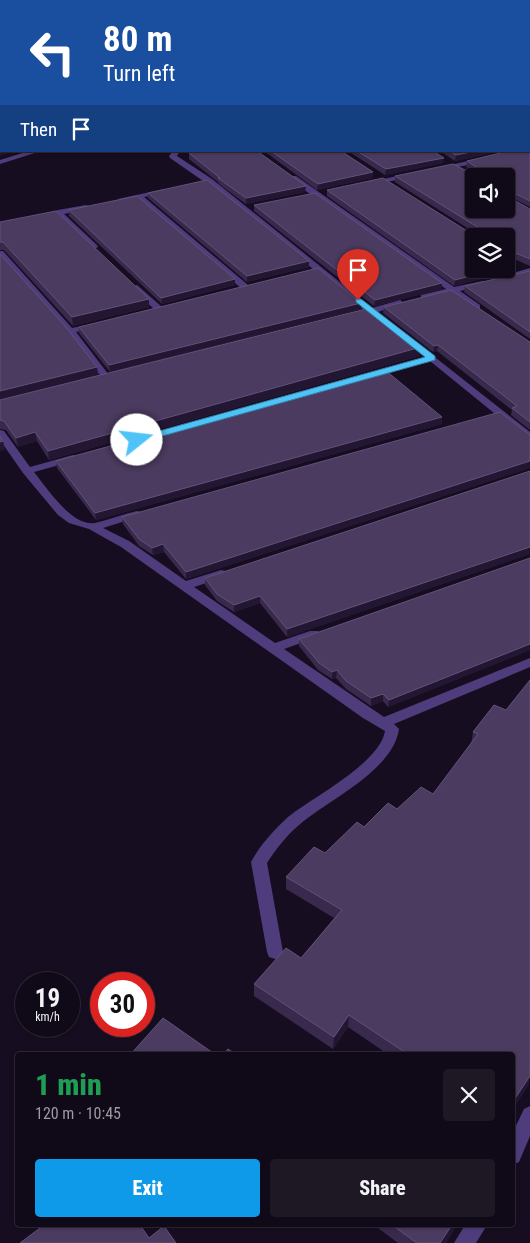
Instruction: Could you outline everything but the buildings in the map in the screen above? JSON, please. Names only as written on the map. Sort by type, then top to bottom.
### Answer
[{"type":"street","points":[[0,162],[35,152]]},
{"type":"street","points":[[177,152],[173,156],[205,182],[249,208],[315,270],[386,323]]},
{"type":"street","points":[[428,171],[489,158]]},
{"type":"street","points":[[446,161],[465,173]]},
{"type":"street","points":[[286,173],[312,195],[483,312]]},
{"type":"street","points":[[365,184],[419,173]]},
{"type":"street","points":[[377,175],[392,185]]},
{"type":"street","points":[[111,202],[174,189]]},
{"type":"street","points":[[312,195],[326,192]]},
{"type":"street","points":[[138,196],[250,286],[236,290]]},
{"type":"street","points":[[29,218],[93,205]]},
{"type":"street","points":[[58,212],[101,254]]},
{"type":"street","points":[[0,254],[70,331],[106,377]]},
{"type":"street","points":[[515,264],[529,272]]},
{"type":"street","points":[[352,316],[494,279],[529,272]]},
{"type":"street","points":[[130,281],[159,309]]},
{"type":"street","points":[[70,331],[105,322]]},
{"type":"street","points":[[402,334],[432,358],[493,414],[530,437]]},
{"type":"street","points":[[366,376],[432,358]]},
{"type":"street","points":[[0,432],[27,471],[62,513],[82,525],[93,527],[125,544],[368,715],[392,729],[393,735],[390,741],[374,764],[293,822],[268,849],[260,862],[275,952]]},
{"type":"street","points":[[27,471],[84,455]]},
{"type":"street","points":[[93,527],[149,511]]},
{"type":"street","points":[[184,586],[231,571]]},
{"type":"street","points":[[274,648],[328,629]]},
{"type":"street","points":[[383,723],[530,662]]},
{"type":"street","points":[[515,1149],[530,1115]]},
{"type":"street","points":[[464,1243],[476,1227]]},
{"type":"route","points":[[137,440],[432,358],[358,300]]}]
